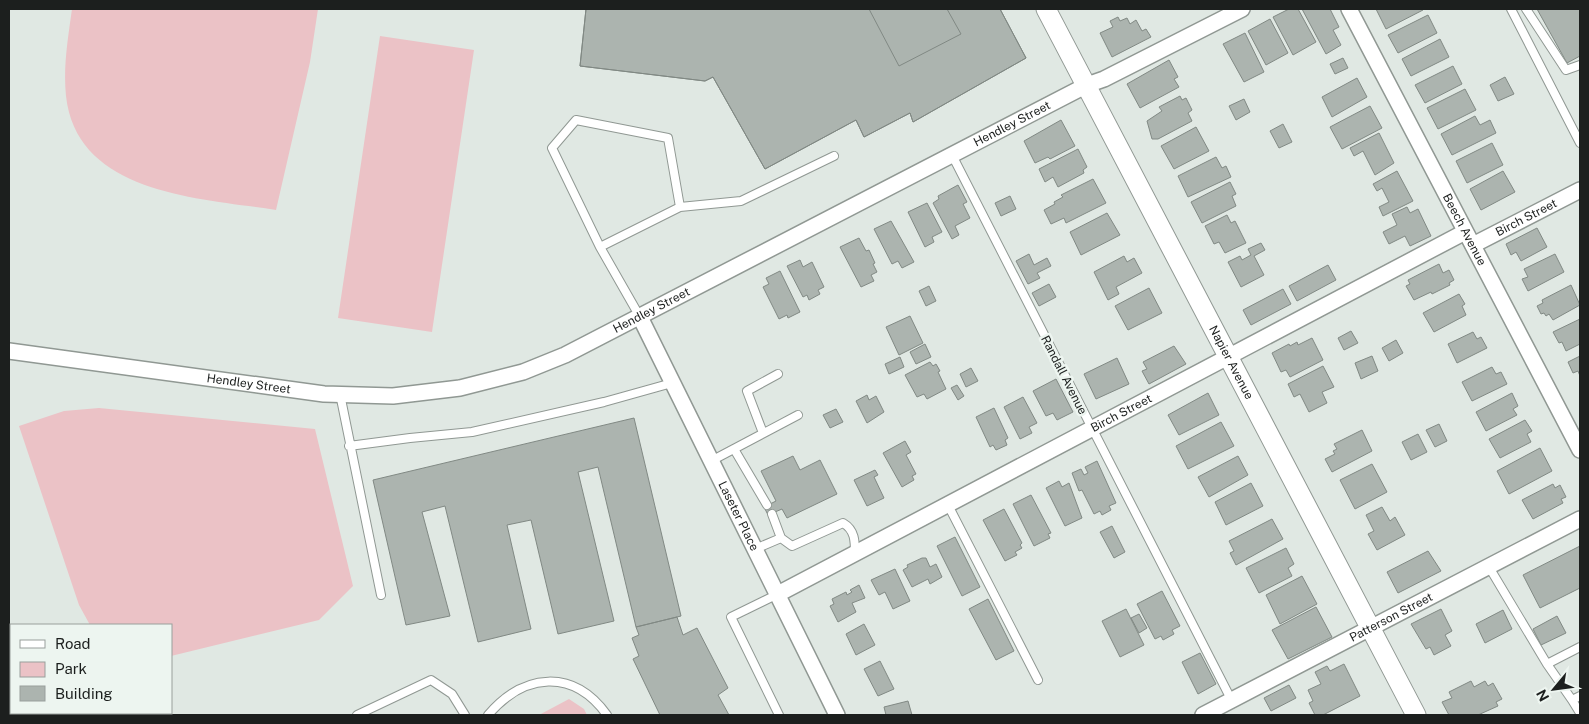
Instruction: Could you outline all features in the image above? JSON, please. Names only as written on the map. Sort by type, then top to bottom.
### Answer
[{"type":"street","name":"Napier Avenue","points":[[1046,9],[1416,715]]},
{"type":"street","name":"Hendley Street","points":[[9,352],[324,394],[393,396],[450,389],[523,372],[565,355],[1087,85],[1104,79],[1242,9]]},
{"type":"street","name":"Beech Avenue","points":[[1349,9],[1580,450]]},
{"type":"street","name":"Birch Street","points":[[778,594],[1228,357],[1469,238],[1580,190]]},
{"type":"street","name":"Laseter Place","points":[[640,317],[837,715]]},
{"type":"street","name":"Patterson Street","points":[[1203,715],[1580,519]]},
{"type":"lane","points":[[1511,9],[1580,143]]},
{"type":"lane","points":[[1526,9],[1566,70],[1580,65]]},
{"type":"lane","points":[[640,317],[600,247],[552,148],[576,120],[668,138],[680,207]]},
{"type":"lane","name":"Randall Avenue","points":[[952,155],[1232,701]]},
{"type":"lane","points":[[600,247],[680,207],[741,201],[834,156]]},
{"type":"lane","points":[[763,433],[746,391],[778,374]]},
{"type":"lane","points":[[349,446],[472,432],[604,402],[672,383]]},
{"type":"lane","points":[[340,394],[349,446],[381,595]]},
{"type":"lane","points":[[711,461],[798,415]]},
{"type":"lane","points":[[734,449],[767,505]]},
{"type":"lane","points":[[948,505],[1038,680]]},
{"type":"lane","points":[[772,514],[781,538],[792,546],[843,523],[850,527],[855,538],[855,554]]},
{"type":"lane","points":[[755,549],[781,538]]},
{"type":"lane","points":[[1488,567],[1547,664],[1580,713]]},
{"type":"lane","points":[[778,594],[731,617],[779,715]]},
{"type":"lane","points":[[1547,664],[1580,647]]},
{"type":"lane","points":[[357,715],[431,680],[452,694],[465,715]]},
{"type":"lane","points":[[488,715],[516,690],[534,683],[557,682],[576,686],[595,699],[607,715]]},
{"type":"lane","points":[[1572,700],[1580,696]]},
{"type":"green space","points":[[72,9],[318,9],[310,62],[276,210],[179,195],[147,186],[118,172],[93,154],[75,129],[66,96],[66,63]]},
{"type":"green space","points":[[380,36],[474,50],[432,332],[338,318]]},
{"type":"green space","points":[[99,408],[315,429],[353,586],[319,620],[172,656],[172,624],[89,624],[79,605],[19,426],[64,411]]},
{"type":"green space","points":[[569,699],[584,709],[587,715],[539,715]]},
{"type":"building","points":[[586,9],[869,9],[899,66],[961,34],[947,9],[1000,9],[1026,58],[913,122],[910,113],[864,137],[856,120],[765,169],[713,77],[705,81],[580,66]]},
{"type":"building","points":[[586,9],[1000,9],[1026,58],[913,122],[910,113],[864,137],[856,120],[765,169],[713,77],[705,81],[580,66]]},
{"type":"building","points":[[1289,9],[1298,9],[1316,42],[1293,55],[1273,17]]},
{"type":"building","points":[[1302,9],[1330,9],[1339,27],[1333,30],[1341,45],[1326,54]]},
{"type":"building","points":[[1376,9],[1422,9],[1423,10],[1386,29]]},
{"type":"building","points":[[1537,9],[1580,9],[1580,56],[1567,63]]},
{"type":"building","points":[[1428,15],[1437,33],[1398,53],[1388,35]]},
{"type":"building","points":[[1118,17],[1120,21],[1127,18],[1130,24],[1136,20],[1142,31],[1146,29],[1151,37],[1112,57],[1100,33],[1113,27],[1110,21]]},
{"type":"building","points":[[1270,19],[1288,53],[1266,65],[1248,31]]},
{"type":"building","points":[[1245,33],[1264,72],[1244,82],[1223,44]]},
{"type":"building","points":[[1440,39],[1449,57],[1411,76],[1402,59]]},
{"type":"building","points":[[1343,58],[1348,68],[1335,74],[1330,64]]},
{"type":"building","points":[[1169,60],[1178,77],[1174,79],[1179,87],[1140,108],[1127,84]]},
{"type":"building","points":[[1453,66],[1462,84],[1425,103],[1415,85]]},
{"type":"building","points":[[1505,77],[1514,94],[1498,101],[1490,85]]},
{"type":"building","points":[[1357,78],[1367,97],[1332,117],[1322,97]]},
{"type":"building","points":[[1465,89],[1476,110],[1438,129],[1427,108]]},
{"type":"building","points":[[1180,96],[1182,100],[1186,98],[1192,110],[1188,113],[1192,121],[1158,139],[1152,139],[1147,121],[1162,111],[1159,107]]},
{"type":"building","points":[[1244,99],[1250,112],[1236,120],[1229,106]]},
{"type":"building","points":[[1370,106],[1382,128],[1342,149],[1330,127]]},
{"type":"building","points":[[1475,116],[1480,125],[1490,120],[1496,133],[1452,155],[1441,134]]},
{"type":"building","points":[[1061,120],[1075,146],[1050,159],[1048,157],[1035,163],[1024,141]]},
{"type":"building","points":[[1283,124],[1292,142],[1279,148],[1270,131]]},
{"type":"building","points":[[1196,127],[1209,151],[1174,169],[1161,146]]},
{"type":"building","points":[[1379,133],[1394,163],[1375,175],[1363,151],[1354,156],[1350,148]]},
{"type":"building","points":[[1492,143],[1503,165],[1467,183],[1456,161]]},
{"type":"building","points":[[1078,149],[1087,167],[1083,170],[1084,173],[1058,187],[1053,177],[1045,182],[1039,169]]},
{"type":"building","points":[[1216,157],[1222,168],[1226,166],[1231,177],[1188,197],[1178,176]]},
{"type":"building","points":[[1397,171],[1413,201],[1383,216],[1379,207],[1389,202],[1382,188],[1377,191],[1373,184]]},
{"type":"building","points":[[1503,171],[1515,192],[1481,210],[1470,189]]},
{"type":"building","points":[[1093,179],[1106,203],[1066,223],[1064,218],[1051,224],[1044,210],[1063,197],[1061,195]]},
{"type":"building","points":[[1230,182],[1236,194],[1232,196],[1236,206],[1202,223],[1191,202]]},
{"type":"building","points":[[958,185],[967,202],[963,204],[970,218],[955,226],[959,235],[952,239],[933,203],[939,199],[938,196]]},
{"type":"building","points":[[1010,196],[1016,209],[1001,216],[995,203]]},
{"type":"building","points":[[927,203],[942,232],[932,237],[934,242],[925,247],[908,212]]},
{"type":"building","points":[[1407,207],[1410,213],[1418,209],[1431,236],[1410,246],[1405,236],[1389,244],[1383,232],[1397,225],[1392,214]]},
{"type":"building","points":[[1107,213],[1120,235],[1081,255],[1070,232]]},
{"type":"building","points":[[1227,215],[1231,223],[1235,221],[1246,243],[1225,253],[1219,242],[1214,244],[1205,226]]},
{"type":"building","points":[[891,221],[914,262],[902,268],[898,261],[892,264],[874,229]]},
{"type":"building","points":[[1537,228],[1547,247],[1521,261],[1516,252],[1511,255],[1506,244]]},
{"type":"building","points":[[859,238],[866,251],[869,250],[877,272],[871,275],[874,281],[861,287],[840,247]]},
{"type":"building","points":[[1261,243],[1265,250],[1254,256],[1264,275],[1241,287],[1228,262],[1240,256],[1242,260],[1251,255],[1248,249]]},
{"type":"building","points":[[1029,254],[1034,265],[1047,258],[1051,266],[1037,273],[1040,278],[1028,284],[1016,261]]},
{"type":"building","points":[[1555,254],[1564,272],[1528,291],[1522,279],[1528,277],[1524,269]]},
{"type":"building","points":[[1124,256],[1127,262],[1134,258],[1142,273],[1116,287],[1119,294],[1108,300],[1094,272]]},
{"type":"building","points":[[800,260],[803,267],[812,262],[824,287],[818,290],[820,294],[809,300],[807,295],[803,297],[787,266]]},
{"type":"building","points":[[1439,264],[1443,273],[1449,270],[1454,280],[1449,283],[1450,285],[1432,294],[1431,292],[1414,300],[1406,286],[1410,284],[1408,280]]},
{"type":"building","points":[[1328,265],[1336,280],[1297,301],[1289,286]]},
{"type":"building","points":[[780,271],[800,312],[788,318],[787,315],[779,319],[763,287],[769,284],[766,278]]},
{"type":"building","points":[[1049,284],[1056,297],[1039,306],[1032,293]]},
{"type":"building","points":[[1571,285],[1580,305],[1553,320],[1549,314],[1546,316],[1544,313],[1541,314],[1537,306],[1543,303],[1542,300]]},
{"type":"building","points":[[929,286],[936,301],[926,306],[919,291]]},
{"type":"building","points":[[1149,288],[1162,313],[1128,330],[1115,306]]},
{"type":"building","points":[[1283,289],[1291,304],[1251,325],[1243,310]]},
{"type":"building","points":[[1459,294],[1465,304],[1462,306],[1466,315],[1434,332],[1423,313]]},
{"type":"building","points":[[910,316],[923,343],[899,355],[886,327]]},
{"type":"building","points":[[1580,319],[1580,344],[1566,351],[1562,342],[1559,343],[1553,332]]},
{"type":"building","points":[[1351,331],[1358,343],[1344,350],[1338,338]]},
{"type":"building","points":[[1473,332],[1477,339],[1481,337],[1487,348],[1457,363],[1448,344]]},
{"type":"building","points":[[1312,338],[1323,360],[1290,377],[1286,370],[1281,372],[1272,353],[1289,344],[1290,346],[1297,342],[1298,345]]},
{"type":"building","points":[[1396,340],[1403,353],[1389,361],[1382,348]]},
{"type":"building","points":[[925,344],[931,357],[916,364],[910,352]]},
{"type":"building","points":[[1174,346],[1186,364],[1149,384],[1142,371],[1147,369],[1143,362]]},
{"type":"building","points":[[1372,356],[1378,371],[1361,379],[1355,363]]},
{"type":"building","points":[[1580,356],[1580,376],[1578,371],[1573,373],[1568,362]]},
{"type":"building","points":[[900,357],[904,367],[889,374],[885,364]]},
{"type":"building","points":[[1117,358],[1129,384],[1096,399],[1084,374]]},
{"type":"building","points":[[930,362],[933,366],[936,364],[946,389],[927,399],[924,394],[917,397],[905,375]]},
{"type":"building","points":[[1323,366],[1334,387],[1322,392],[1327,403],[1309,412],[1300,394],[1294,397],[1288,384]]},
{"type":"building","points":[[1492,367],[1496,374],[1501,372],[1507,384],[1472,401],[1462,382]]},
{"type":"building","points":[[971,368],[978,381],[966,387],[960,374]]},
{"type":"building","points":[[1056,379],[1073,412],[1057,420],[1053,413],[1046,416],[1033,391]]},
{"type":"building","points":[[957,385],[964,396],[958,400],[951,388]]},
{"type":"building","points":[[1208,393],[1219,415],[1179,435],[1168,415]]},
{"type":"building","points":[[1512,393],[1518,406],[1513,409],[1517,415],[1486,431],[1476,412]]},
{"type":"building","points":[[867,395],[869,400],[876,396],[884,412],[867,423],[856,401]]},
{"type":"building","points":[[1023,397],[1037,423],[1029,427],[1032,433],[1020,439],[1004,407]]},
{"type":"building","points":[[994,408],[1008,438],[1005,440],[1007,445],[996,450],[993,445],[990,447],[976,417]]},
{"type":"building","points":[[836,409],[843,422],[830,428],[823,415]]},
{"type":"building","points":[[634,418],[681,616],[636,627],[598,467],[578,472],[614,621],[558,634],[531,520],[507,525],[531,629],[478,642],[445,506],[422,512],[450,616],[406,625],[373,480]]},
{"type":"building","points":[[1525,420],[1532,431],[1527,434],[1531,442],[1500,458],[1489,439]]},
{"type":"building","points":[[1221,422],[1234,446],[1188,469],[1176,446]]},
{"type":"building","points":[[1439,424],[1447,441],[1435,447],[1426,430]]},
{"type":"building","points":[[1362,430],[1372,451],[1332,472],[1325,459],[1335,454],[1333,451],[1337,449],[1334,444]]},
{"type":"building","points":[[1418,434],[1427,452],[1411,460],[1402,442]]},
{"type":"building","points":[[905,441],[911,452],[906,455],[916,474],[912,476],[914,480],[902,487],[883,453]]},
{"type":"building","points":[[1540,448],[1552,471],[1509,494],[1497,471]]},
{"type":"building","points":[[793,456],[800,470],[820,460],[837,494],[787,518],[782,509],[768,515],[764,507],[776,501],[761,471]]},
{"type":"building","points":[[1238,456],[1248,475],[1209,497],[1198,477]]},
{"type":"building","points":[[1097,461],[1116,503],[1109,506],[1111,510],[1102,515],[1100,511],[1094,514],[1082,490],[1079,491],[1072,473],[1081,469],[1084,475],[1088,473],[1085,467]]},
{"type":"building","points":[[1372,464],[1387,492],[1355,509],[1340,480]]},
{"type":"building","points":[[875,470],[878,475],[874,477],[884,498],[867,506],[854,480]]},
{"type":"building","points":[[1059,481],[1062,487],[1069,483],[1082,518],[1065,526],[1046,488]]},
{"type":"building","points":[[1251,483],[1263,506],[1226,525],[1215,502]]},
{"type":"building","points":[[1553,484],[1555,488],[1560,485],[1566,497],[1561,499],[1563,503],[1533,519],[1522,500]]},
{"type":"building","points":[[1031,495],[1051,533],[1048,534],[1050,538],[1034,546],[1013,504]]},
{"type":"building","points":[[1382,507],[1390,521],[1395,517],[1405,535],[1377,550],[1368,534],[1374,531],[1366,515]]},
{"type":"building","points":[[1004,509],[1022,543],[1020,545],[1022,548],[1015,552],[1017,555],[1005,561],[983,520]]},
{"type":"building","points":[[1272,519],[1283,539],[1236,565],[1230,553],[1234,551],[1229,541]]},
{"type":"building","points":[[1112,526],[1125,552],[1114,558],[1100,532]]},
{"type":"building","points":[[955,537],[980,587],[962,596],[937,546]]},
{"type":"building","points":[[1580,546],[1580,588],[1540,608],[1523,575]]},
{"type":"building","points":[[1286,548],[1294,564],[1288,568],[1292,576],[1259,593],[1246,568]]},
{"type":"building","points":[[1428,551],[1441,571],[1398,593],[1387,572]]},
{"type":"building","points":[[926,558],[930,567],[936,564],[942,577],[930,584],[928,579],[912,587],[903,570],[908,567],[907,565]]},
{"type":"building","points":[[895,569],[910,601],[893,609],[885,592],[879,595],[871,580]]},
{"type":"building","points":[[1302,576],[1317,604],[1280,624],[1266,595]]},
{"type":"building","points":[[859,585],[865,598],[852,603],[856,612],[838,622],[830,606],[834,604],[832,599],[846,592],[847,595],[852,592],[850,590]]},
{"type":"building","points":[[1162,591],[1180,626],[1172,630],[1174,634],[1163,640],[1161,636],[1155,639],[1137,604]]},
{"type":"building","points":[[988,599],[1014,651],[996,660],[969,609]]},
{"type":"building","points":[[1316,607],[1332,637],[1288,659],[1272,630]]},
{"type":"building","points":[[1126,609],[1144,645],[1120,657],[1102,621]]},
{"type":"building","points":[[1441,609],[1452,631],[1445,635],[1451,646],[1434,655],[1430,647],[1426,649],[1411,624]]},
{"type":"building","points":[[1503,610],[1512,629],[1485,643],[1476,624]]},
{"type":"building","points":[[1139,614],[1147,628],[1139,633],[1131,618]]},
{"type":"building","points":[[1557,616],[1566,633],[1541,645],[1533,629]]},
{"type":"building","points":[[677,617],[683,635],[697,628],[728,688],[718,695],[729,715],[660,715],[633,659],[639,656],[632,638],[639,635],[636,627]]},
{"type":"building","points":[[864,624],[875,645],[856,655],[846,634]]},
{"type":"building","points":[[1200,653],[1216,684],[1198,694],[1182,662]]},
{"type":"building","points":[[880,661],[894,689],[878,696],[864,669]]},
{"type":"building","points":[[1344,664],[1360,696],[1323,715],[1315,715],[1309,703],[1313,701],[1308,690],[1321,684],[1315,672],[1327,666],[1330,671]]},
{"type":"building","points":[[1471,681],[1474,687],[1485,681],[1488,686],[1493,683],[1502,699],[1496,702],[1498,706],[1478,715],[1449,715],[1442,702],[1452,698],[1449,692]]},
{"type":"building","points":[[1289,685],[1296,698],[1271,711],[1264,698]]},
{"type":"building","points":[[908,701],[912,715],[886,715],[884,707]]},
{"type":"building","points":[[58,714],[122,715],[59,715]]}]
